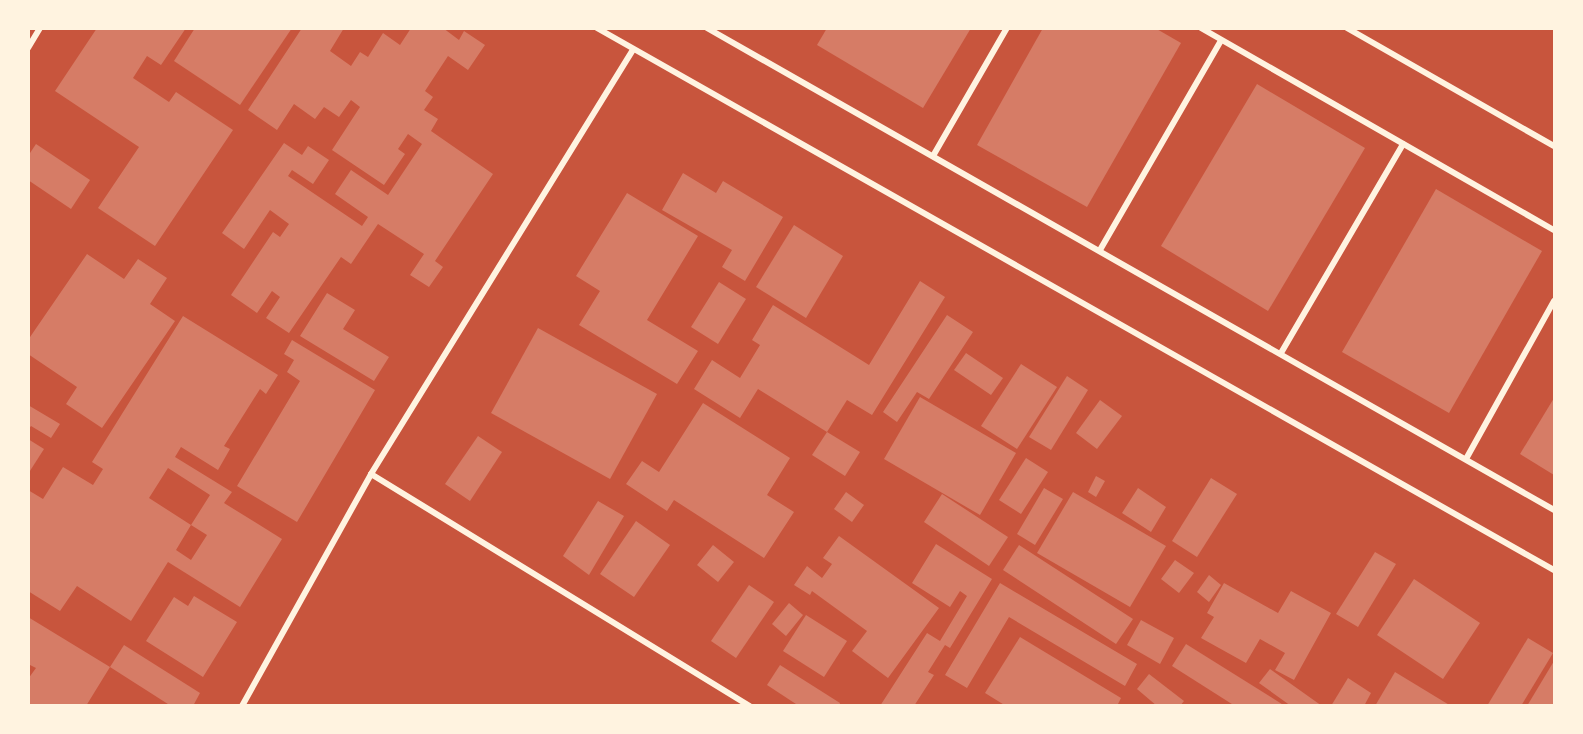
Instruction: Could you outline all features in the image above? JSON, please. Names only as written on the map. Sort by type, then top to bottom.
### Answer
[{"type":"street","points":[[28,48],[40,28]]},
{"type":"street","points":[[597,28],[1554,570]]},
{"type":"street","points":[[707,28],[1554,510]]},
{"type":"street","points":[[933,156],[1006,28]]},
{"type":"street","points":[[1201,28],[1554,230]]},
{"type":"street","points":[[1347,28],[1554,146]]},
{"type":"street","points":[[1100,250],[1221,40]]},
{"type":"street","points":[[242,705],[371,474],[633,49]]},
{"type":"street","points":[[1281,353],[1403,144]]},
{"type":"street","points":[[1466,459],[1554,301]]},
{"type":"street","points":[[371,474],[749,705]]},
{"type":"building","points":[[97,28],[186,28],[161,65],[147,56],[133,78],[169,102],[176,92],[233,130],[155,246],[98,208],[139,147],[55,91]]},
{"type":"building","points":[[195,28],[292,28],[240,105],[174,61]]},
{"type":"building","points":[[302,28],[344,28],[330,51],[351,66],[360,52],[368,57],[383,33],[400,45],[411,28],[443,28],[459,40],[464,31],[485,45],[468,70],[448,56],[425,91],[433,97],[424,110],[438,119],[431,131],[493,174],[435,261],[443,267],[429,287],[410,275],[424,254],[378,224],[351,264],[341,257],[289,333],[266,318],[280,297],[272,291],[257,313],[231,295],[273,232],[280,237],[289,224],[270,210],[244,249],[222,233],[284,143],[302,155],[308,146],[329,160],[313,184],[292,170],[288,176],[362,226],[368,217],[335,194],[351,170],[388,195],[422,144],[408,134],[398,149],[405,154],[384,185],[332,150],[360,107],[351,100],[339,117],[324,107],[315,119],[294,104],[277,130],[248,110]]},
{"type":"building","points":[[827,28],[971,28],[923,108],[817,45]]},
{"type":"building","points":[[1043,28],[1155,28],[1181,43],[1087,207],[977,145]]},
{"type":"building","points":[[1257,84],[1365,148],[1268,311],[1161,246]]},
{"type":"building","points":[[36,144],[90,180],[71,209],[28,180],[28,156]]},
{"type":"building","points":[[683,173],[716,193],[723,181],[783,217],[745,281],[722,267],[732,250],[662,210]]},
{"type":"building","points":[[1436,189],[1542,251],[1449,413],[1342,352]]},
{"type":"building","points":[[627,193],[698,236],[647,320],[698,351],[677,384],[579,325],[600,291],[576,276]]},
{"type":"building","points":[[794,225],[843,256],[806,318],[756,287]]},
{"type":"building","points":[[87,254],[124,279],[138,259],[167,278],[150,304],[175,321],[102,428],[66,404],[77,387],[28,354],[28,340]]},
{"type":"building","points":[[920,281],[945,297],[872,415],[847,400],[827,432],[758,389],[740,418],[694,389],[712,360],[740,378],[760,345],[752,340],[773,305],[869,365]]},
{"type":"building","points":[[719,282],[746,299],[718,344],[691,327]]},
{"type":"building","points":[[327,293],[355,310],[343,329],[389,357],[374,381],[300,336]]},
{"type":"building","points":[[947,315],[973,332],[929,399],[917,392],[897,422],[883,412]]},
{"type":"building","points":[[183,316],[278,375],[266,394],[260,389],[224,446],[230,449],[218,470],[181,447],[175,457],[232,492],[224,503],[282,539],[240,607],[168,562],[131,621],[77,586],[60,611],[28,591],[28,490],[43,499],[63,467],[93,485],[103,469],[92,462]],"holes":[[[168,468],[210,495],[191,525],[149,498]],[[191,525],[207,535],[191,560],[176,550]]]},
{"type":"building","points":[[538,328],[657,394],[610,479],[491,413]]},
{"type":"building","points":[[292,340],[375,390],[297,522],[237,486],[300,381],[287,372],[294,360],[284,354]]},
{"type":"building","points":[[966,353],[1003,378],[991,395],[954,370]]},
{"type":"building","points":[[1021,364],[1057,387],[1017,449],[981,426]]},
{"type":"building","points":[[1067,376],[1088,390],[1051,450],[1029,437]]},
{"type":"building","points":[[920,397],[1016,453],[980,515],[884,459]]},
{"type":"building","points":[[1554,398],[1554,475],[1520,454]]},
{"type":"building","points":[[1100,400],[1122,416],[1097,449],[1076,433]]},
{"type":"building","points":[[703,403],[790,458],[767,495],[794,512],[764,558],[674,500],[667,511],[626,484],[642,461],[659,472]]},
{"type":"building","points":[[28,405],[60,424],[51,438],[31,426],[28,430]]},
{"type":"building","points":[[827,432],[860,452],[845,476],[812,455]]},
{"type":"building","points":[[478,436],[502,452],[470,501],[445,484]]},
{"type":"building","points":[[28,439],[44,449],[28,474]]},
{"type":"building","points":[[1026,458],[1048,472],[1021,514],[999,500]]},
{"type":"building","points":[[1096,476],[1105,481],[1096,497],[1088,492]]},
{"type":"building","points":[[1211,478],[1237,494],[1197,557],[1172,541]]},
{"type":"building","points":[[1044,488],[1063,499],[1035,545],[1017,534]]},
{"type":"building","points":[[1138,488],[1166,507],[1151,532],[1122,513]]},
{"type":"building","points":[[846,492],[864,505],[852,522],[834,509]]},
{"type":"building","points":[[1073,492],[1166,546],[1130,607],[1037,553]]},
{"type":"building","points":[[942,494],[1008,537],[989,566],[924,522]]},
{"type":"building","points":[[598,501],[624,516],[589,575],[563,556]]},
{"type":"building","points":[[636,521],[670,545],[634,597],[600,574]]},
{"type":"building","points":[[839,536],[939,608],[888,678],[852,651],[867,631],[812,591],[810,595],[794,585],[807,566],[822,578],[832,564],[823,558]]},
{"type":"building","points":[[936,544],[992,579],[950,648],[945,645],[928,672],[934,675],[914,706],[880,706],[927,633],[940,641],[967,596],[960,591],[950,607],[912,583]]},
{"type":"building","points":[[713,545],[734,562],[718,582],[697,565]]},
{"type":"building","points":[[1019,545],[1133,619],[1116,644],[1003,570]]},
{"type":"building","points":[[1375,552],[1396,564],[1358,627],[1336,614]]},
{"type":"building","points":[[1175,560],[1194,573],[1179,593],[1161,579]]},
{"type":"building","points":[[1209,575],[1221,585],[1209,602],[1197,592]]},
{"type":"building","points":[[1414,579],[1480,623],[1443,679],[1377,635]]},
{"type":"building","points":[[1000,583],[1137,664],[1125,686],[1009,617],[967,688],[945,675]]},
{"type":"building","points":[[1224,583],[1278,613],[1291,591],[1331,613],[1294,680],[1275,670],[1285,653],[1260,639],[1246,663],[1201,638],[1214,617],[1207,613]]},
{"type":"building","points":[[749,585],[774,602],[736,658],[711,641]]},
{"type":"building","points":[[194,596],[237,622],[203,677],[146,641],[174,597],[188,606]]},
{"type":"building","points":[[789,603],[803,615],[786,636],[772,624]]},
{"type":"building","points":[[806,615],[847,641],[824,677],[783,651]]},
{"type":"building","points":[[28,617],[110,667],[86,706],[28,706],[28,679],[36,668],[28,664]]},
{"type":"building","points":[[1141,620],[1174,638],[1160,664],[1127,645]]},
{"type":"building","points":[[1020,637],[1121,698],[1117,706],[1006,706],[985,693]]},
{"type":"building","points":[[1528,638],[1553,653],[1521,706],[1487,706]]},
{"type":"building","points":[[1186,644],[1285,706],[1235,706],[1172,666]]},
{"type":"building","points":[[124,645],[200,693],[193,706],[171,706],[110,667]]},
{"type":"building","points":[[1554,661],[1554,706],[1527,706]]},
{"type":"building","points":[[780,665],[840,703],[839,706],[799,706],[767,685]]},
{"type":"building","points":[[1270,669],[1322,706],[1291,706],[1259,683]]},
{"type":"building","points":[[1395,672],[1451,706],[1375,706]]},
{"type":"building","points":[[1149,674],[1184,701],[1180,706],[1157,706],[1137,689]]},
{"type":"building","points":[[1348,678],[1371,693],[1364,706],[1331,706]]}]
